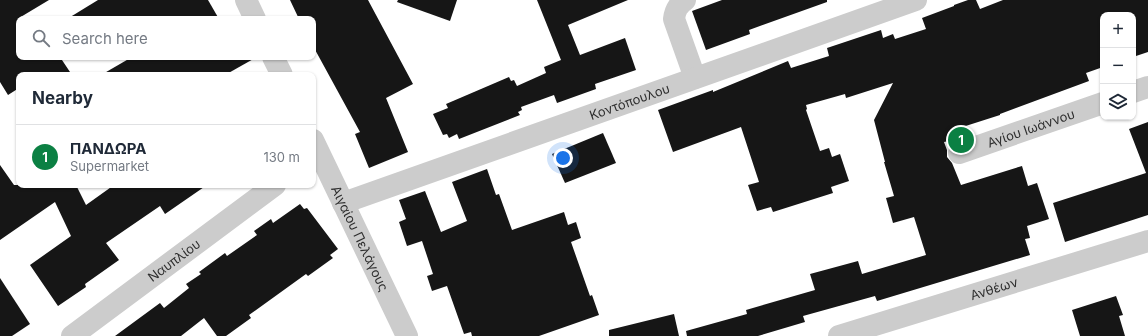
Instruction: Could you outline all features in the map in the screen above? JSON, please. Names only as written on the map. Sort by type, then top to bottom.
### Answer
[{"type":"street","points":[[246,0],[254,16]]},
{"type":"street","points":[[685,0],[679,4],[675,11],[674,19],[695,78]]},
{"type":"street","name":"Κοντόπουλου","points":[[344,203],[916,0]]},
{"type":"street","points":[[274,60],[280,72]]},
{"type":"street","points":[[1136,91],[1148,87]]},
{"type":"street","name":"Αγίου Ιωάννου","points":[[959,154],[1100,104]]},
{"type":"street","name":"Αιγαίου Πελάγους","points":[[316,152],[344,203],[407,336]]},
{"type":"street","name":"Ναυπλίου","points":[[72,336],[271,188]]},
{"type":"street","name":"Ανθέων","points":[[839,336],[1148,241]]},
{"type":"building","points":[[0,0],[49,0],[22,16],[16,16],[16,60],[62,60],[70,72],[16,72],[16,90],[8,95],[0,82]]},
{"type":"building","points":[[98,0],[208,0],[217,16],[72,16]]},
{"type":"building","points":[[290,0],[368,0],[413,84],[386,98],[408,152],[369,168],[355,134],[360,132],[316,51],[316,16],[298,16]]},
{"type":"building","points":[[398,0],[457,0],[450,21],[397,2]]},
{"type":"building","points":[[537,0],[628,0],[568,25],[580,55],[625,38],[636,70],[595,84],[596,89],[557,103],[554,95],[521,107],[522,110],[518,112],[520,115],[459,139],[457,134],[449,138],[447,134],[443,135],[433,114],[448,108],[446,104],[509,77],[511,81],[514,80],[517,86],[546,73],[544,67],[561,60]]},
{"type":"building","points":[[722,0],[827,0],[827,2],[749,30],[750,34],[706,50],[692,11]]},
{"type":"building","points":[[968,0],[976,0],[980,9],[1003,0],[1148,0],[1148,52],[1136,56],[1136,12],[1100,12],[1100,68],[1086,73],[1089,81],[1000,115],[950,131],[953,140],[944,142],[947,150],[947,157],[952,163],[961,185],[1022,166],[1028,186],[1037,183],[1049,219],[1027,226],[1030,238],[1025,239],[1030,255],[877,301],[875,296],[803,316],[805,322],[758,336],[687,336],[686,331],[747,314],[746,310],[815,290],[810,274],[858,261],[862,274],[926,255],[914,217],[893,223],[886,198],[894,196],[874,120],[893,83],[846,98],[845,94],[806,105],[806,110],[820,151],[829,148],[832,157],[840,154],[849,181],[831,187],[833,193],[773,212],[771,207],[757,211],[748,185],[759,182],[741,127],[673,152],[658,110],[713,90],[713,92],[788,61],[791,68],[829,56],[827,48],[881,30],[883,38],[893,34],[895,39],[926,29],[922,18]]},
{"type":"building","points":[[127,60],[252,60],[230,72],[106,72]]},
{"type":"building","points":[[1148,122],[1148,215],[1065,242],[1053,203],[1146,173],[1129,129]]},
{"type":"building","points":[[603,133],[616,163],[565,183],[552,154]]},
{"type":"building","points":[[0,165],[14,185],[16,185],[16,188],[78,188],[86,205],[110,188],[203,188],[165,214],[160,206],[106,243],[119,260],[85,284],[86,287],[58,306],[30,265],[71,236],[55,202],[0,240]]},
{"type":"building","points":[[487,169],[496,195],[499,194],[512,230],[564,212],[568,225],[576,222],[581,238],[571,242],[590,296],[592,295],[599,315],[539,336],[472,336],[471,332],[464,334],[447,286],[432,291],[427,276],[433,274],[422,241],[407,246],[399,222],[406,219],[399,200],[425,191],[441,232],[467,221],[452,182]]},
{"type":"building","points":[[300,204],[304,209],[307,208],[338,249],[330,255],[333,258],[308,276],[306,274],[249,315],[251,318],[226,336],[217,336],[204,318],[181,336],[115,336],[160,303],[164,308],[189,288],[186,284],[201,274],[199,272],[225,253],[227,256],[257,235],[254,231],[271,219],[273,223]]},
{"type":"building","points":[[0,278],[30,324],[12,336],[0,336]]},
{"type":"building","points":[[1116,296],[1123,315],[1119,316],[1125,336],[1080,336],[1072,310]]},
{"type":"building","points":[[674,314],[679,336],[609,336],[609,330]]},
{"type":"place","name":"ΠΑΝΔΩΡΑ","points":[[961,140]]}]
